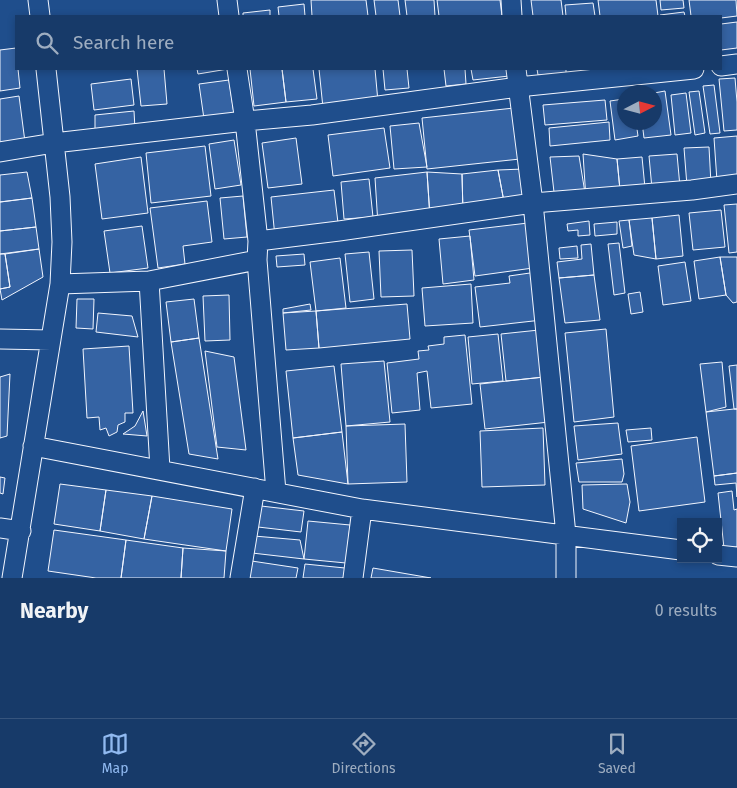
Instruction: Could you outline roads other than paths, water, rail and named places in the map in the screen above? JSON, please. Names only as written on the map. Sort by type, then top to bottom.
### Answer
[{"type":"street","points":[[38,0],[40,15]]},
{"type":"street","points":[[227,0],[229,15]]},
{"type":"street","points":[[511,0],[512,15]]},
{"type":"street","points":[[722,66],[737,64]]},
{"type":"street","points":[[12,578],[60,284],[62,242],[60,197],[46,70]]},
{"type":"street","points":[[237,70],[245,121],[258,241],[257,260],[276,492]]},
{"type":"street","points":[[0,152],[54,143],[312,115],[517,78],[674,70]]},
{"type":"street","points":[[517,78],[533,203],[566,535],[566,578]]},
{"type":"street","points":[[258,241],[533,203],[692,190],[737,184]]},
{"type":"street","points":[[60,284],[149,282],[257,260]]},
{"type":"street","points":[[149,282],[160,469]]},
{"type":"street","points":[[0,339],[51,340]]},
{"type":"street","points":[[33,446],[362,509],[677,549]]},
{"type":"street","points":[[240,578],[255,488]]},
{"type":"street","points":[[353,578],[362,509]]},
{"type":"street","points":[[0,528],[21,531]]},
{"type":"street","points":[[722,555],[737,557]]}]
